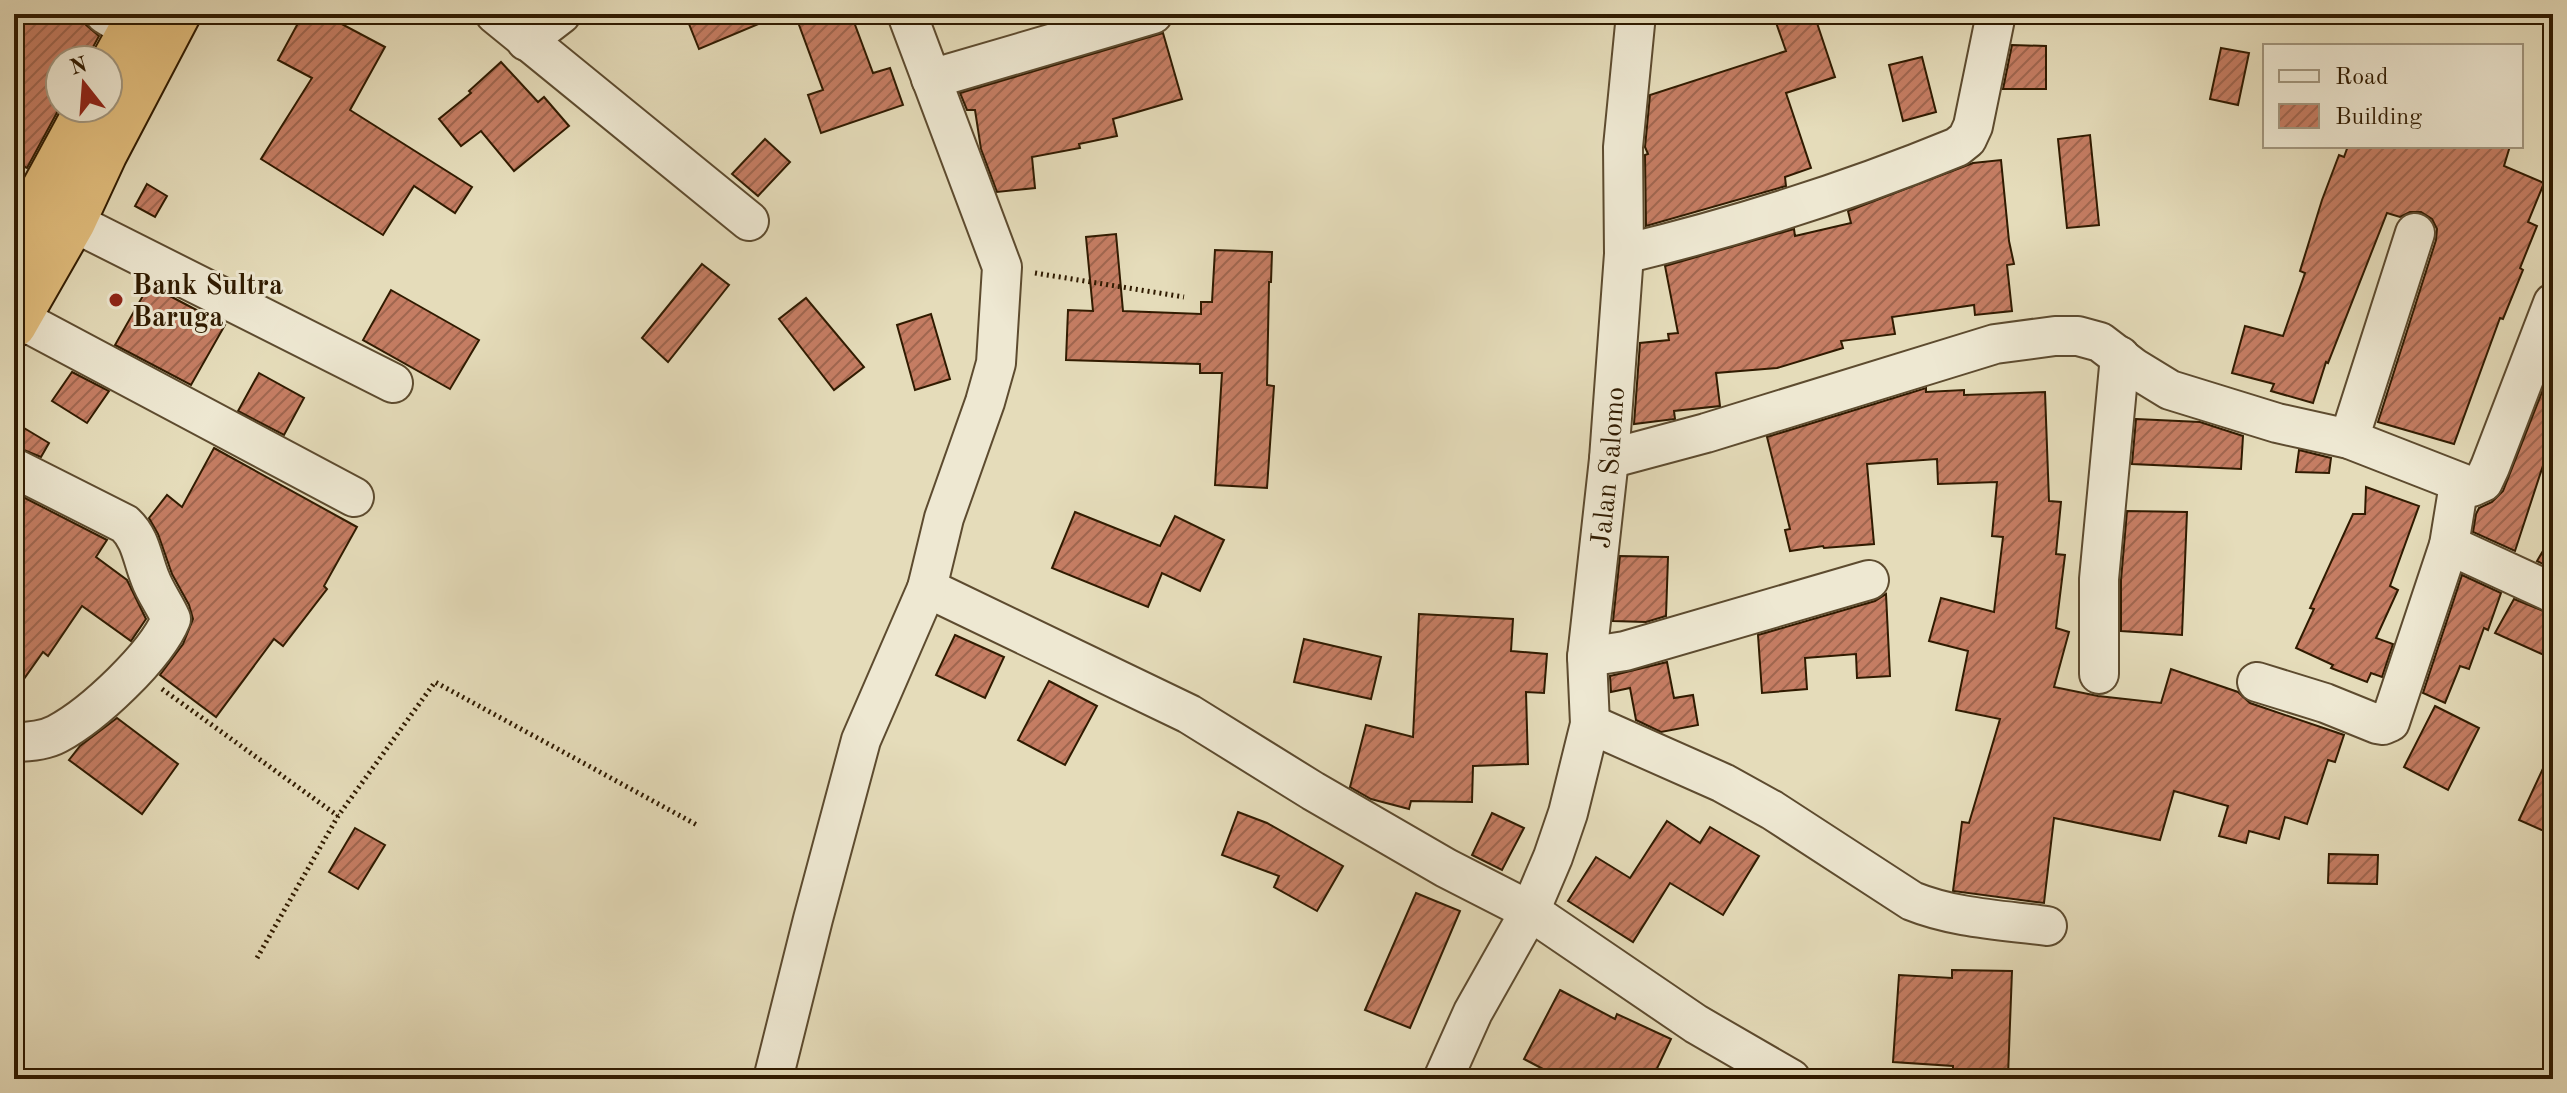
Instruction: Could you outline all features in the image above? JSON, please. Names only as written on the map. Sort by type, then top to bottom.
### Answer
[{"type":"highway","points":[[14,244],[89,132],[178,14]]},
{"type":"highway","points":[[117,44],[125,19]]},
{"type":"highway","points":[[16,322],[41,205]]},
{"type":"street","points":[[495,14],[749,221]]},
{"type":"street","points":[[526,41],[561,14]]},
{"type":"street","points":[[773,1079],[861,740],[927,588],[944,518],[996,363],[1002,267],[907,14]]},
{"type":"street","points":[[931,79],[1153,14]]},
{"type":"street","name":"Jalan Salomo","points":[[1443,1079],[1473,1012],[1530,911],[1562,833],[1590,724],[1587,657],[1609,459],[1624,254],[1623,147],[1636,14]]},
{"type":"street","points":[[1624,254],[1693,237],[1856,184],[1957,147],[1967,139],[1973,126],[1996,14]]},
{"type":"street","points":[[41,205],[393,383]]},
{"type":"street","points":[[2349,439],[2415,233]]},
{"type":"street","points":[[1609,459],[1706,433],[1995,344],[2078,336],[2100,342],[2170,390],[2251,416],[2349,439],[2472,487],[2483,482],[2553,303]]},
{"type":"street","points":[[16,322],[354,497]]},
{"type":"street","points":[[2099,674],[2099,579],[2120,356]]},
{"type":"street","points":[[14,742],[40,740],[57,734],[118,688],[135,670],[171,619],[150,580],[132,531],[125,524],[19,482]]},
{"type":"street","points":[[2257,682],[2325,703],[2377,724],[2390,722],[2449,545],[2459,484]]},
{"type":"street","points":[[2449,545],[2553,593]]},
{"type":"street","points":[[1587,657],[1625,651],[1869,580]]},
{"type":"street","points":[[927,588],[1189,714],[1446,868],[1530,911],[1696,1024],[1791,1079]]},
{"type":"street","points":[[1590,724],[1723,783],[1772,810],[1912,901],[1933,910],[1958,915],[2047,926]]},
{"type":"path","points":[[2548,55],[2553,40]]},
{"type":"path","points":[[1002,267],[1184,297]]},
{"type":"path","points":[[135,670],[338,816]]},
{"type":"path","points":[[257,958],[338,816],[435,682],[697,825]]},
{"type":"building","points":[[14,14],[83,14],[86,25],[99,36],[95,44],[44,44],[44,124],[51,124],[27,168],[14,162]]},
{"type":"building","points":[[303,14],[323,14],[385,47],[350,110],[472,187],[455,213],[414,186],[383,235],[261,159],[312,78],[278,60]]},
{"type":"building","points":[[685,14],[782,14],[699,49]]},
{"type":"building","points":[[795,14],[851,14],[873,73],[890,68],[903,105],[821,133],[808,95],[823,90]]},
{"type":"building","points":[[1773,14],[1814,14],[1835,77],[1786,93],[1811,168],[1785,177],[1786,186],[1646,226],[1645,155],[1648,154],[1645,147],[1650,95],[1786,51]]},
{"type":"building","points":[[1163,33],[1182,99],[1113,119],[1117,136],[1079,144],[1080,148],[1032,157],[1035,188],[997,192],[981,149],[975,110],[967,110],[960,93]]},
{"type":"building","points":[[2012,45],[2046,46],[2046,89],[2003,89]]},
{"type":"building","points":[[2221,48],[2249,53],[2238,105],[2210,99]]},
{"type":"building","points":[[1922,57],[1936,112],[1903,121],[1889,65]]},
{"type":"building","points":[[501,62],[538,102],[544,97],[569,126],[514,171],[481,131],[461,146],[439,119],[471,93],[469,91]]},
{"type":"building","points":[[2090,135],[2099,225],[2067,228],[2058,139]]},
{"type":"building","points":[[765,139],[790,162],[758,196],[732,174]]},
{"type":"building","points":[[2347,148],[2509,148],[2504,166],[2544,183],[2528,222],[2537,226],[2520,268],[2523,270],[2503,319],[2500,318],[2454,444],[2378,422],[2436,240],[2437,229],[2432,219],[2421,212],[2410,212],[2400,217],[2387,213],[2326,362],[2313,403],[2271,391],[2274,384],[2232,373],[2245,326],[2283,336],[2305,273],[2300,271],[2322,200],[2339,155],[2344,157]]},
{"type":"building","points":[[2001,160],[2014,264],[2007,265],[2012,311],[1975,315],[1974,305],[1892,317],[1895,334],[1841,341],[1843,348],[1777,368],[1716,373],[1720,406],[1674,411],[1675,419],[1634,424],[1640,343],[1669,340],[1668,334],[1678,333],[1665,266],[1794,229],[1795,236],[1851,223],[1848,211],[1973,163]]},
{"type":"building","points":[[147,184],[167,196],[155,217],[135,206]]},
{"type":"building","points":[[1116,234],[1123,311],[1201,314],[1201,302],[1212,302],[1215,250],[1272,252],[1267,385],[1274,386],[1267,488],[1215,485],[1222,373],[1200,373],[1200,364],[1066,360],[1068,310],[1093,311],[1086,237]]},
{"type":"building","points":[[702,264],[729,285],[668,362],[642,338]]},
{"type":"building","points":[[149,285],[225,325],[191,385],[115,345]]},
{"type":"building","points":[[391,290],[479,340],[450,389],[363,340]]},
{"type":"building","points":[[806,298],[864,367],[834,390],[779,319]]},
{"type":"building","points":[[931,314],[950,379],[915,390],[897,325]]},
{"type":"building","points":[[2553,364],[2553,435],[2515,551],[2473,532],[2476,514],[2479,508],[2492,502],[2503,491]]},
{"type":"building","points":[[72,372],[109,391],[87,423],[52,401]]},
{"type":"building","points":[[259,373],[304,398],[284,435],[238,411]]},
{"type":"building","points":[[1926,388],[1926,392],[1964,390],[1964,395],[2045,392],[2049,501],[2061,502],[2056,554],[2065,555],[2056,628],[2069,632],[2054,687],[2161,703],[2171,669],[2238,692],[2250,703],[2344,735],[2335,762],[2328,760],[2307,824],[2285,817],[2279,839],[2249,831],[2246,843],[2219,836],[2228,806],[2174,791],[2160,840],[2054,818],[2044,903],[1953,891],[1962,822],[1969,823],[2000,719],[1956,710],[1968,651],[1929,641],[1941,598],[1994,612],[2003,537],[1992,536],[1997,482],[1938,484],[1937,459],[1867,464],[1874,544],[1790,551],[1785,530],[1790,529],[1767,437]]},
{"type":"building","points":[[2136,419],[2200,422],[2243,436],[2241,469],[2132,464]]},
{"type":"building","points":[[14,422],[49,443],[41,457],[14,446]]},
{"type":"building","points":[[214,448],[357,527],[324,586],[327,589],[283,646],[274,639],[216,717],[160,675],[183,644],[193,619],[149,518],[167,495],[182,507]]},
{"type":"building","points":[[2299,450],[2331,458],[2329,473],[2296,472]]},
{"type":"building","points":[[2366,487],[2419,506],[2390,586],[2398,590],[2376,638],[2393,644],[2382,677],[2371,673],[2367,682],[2331,668],[2333,665],[2296,648],[2314,609],[2310,608],[2353,514],[2365,514]]},
{"type":"building","points":[[21,496],[107,540],[96,557],[127,580],[146,619],[131,641],[82,606],[48,656],[43,652],[14,693],[14,508]]},
{"type":"building","points":[[2127,511],[2187,512],[2182,635],[2121,631],[2121,580]]},
{"type":"building","points":[[1075,512],[1160,546],[1175,516],[1224,540],[1200,591],[1162,573],[1148,607],[1052,568]]},
{"type":"building","points":[[2553,534],[2553,569],[2537,561]]},
{"type":"building","points":[[1620,556],[1668,557],[1666,616],[1646,622],[1613,621]]},
{"type":"building","points":[[2462,575],[2501,593],[2469,669],[2460,666],[2445,703],[2423,693]]},
{"type":"building","points":[[1886,594],[1890,676],[1857,678],[1856,654],[1805,658],[1807,689],[1762,693],[1758,635],[1875,601]]},
{"type":"building","points":[[2514,599],[2553,615],[2553,659],[2495,633]]},
{"type":"building","points":[[1419,614],[1513,619],[1511,651],[1547,654],[1544,693],[1526,692],[1528,764],[1473,766],[1472,802],[1411,801],[1409,809],[1371,799],[1350,787],[1366,725],[1413,737]]},
{"type":"building","points":[[955,635],[1004,657],[985,698],[936,675]]},
{"type":"building","points":[[1304,639],[1381,657],[1371,699],[1294,682]]},
{"type":"building","points":[[1667,662],[1674,698],[1693,695],[1698,725],[1661,732],[1636,720],[1630,688],[1611,692],[1610,676]]},
{"type":"building","points":[[1049,681],[1097,706],[1065,765],[1018,740]]},
{"type":"building","points":[[2435,706],[2479,728],[2448,790],[2404,767]]},
{"type":"building","points":[[117,718],[178,764],[142,814],[69,760],[80,746]]},
{"type":"building","points":[[2553,747],[2553,835],[2519,820]]},
{"type":"building","points":[[1238,812],[1267,823],[1343,866],[1317,911],[1274,887],[1279,876],[1222,855]]},
{"type":"building","points":[[1492,813],[1524,828],[1502,870],[1472,855]]},
{"type":"building","points":[[1667,821],[1700,843],[1710,827],[1759,856],[1723,915],[1670,883],[1633,942],[1568,901],[1596,857],[1630,878]]},
{"type":"building","points":[[355,828],[385,845],[358,889],[329,872]]},
{"type":"building","points":[[2329,854],[2378,855],[2377,884],[2328,883]]},
{"type":"building","points":[[1416,893],[1460,911],[1410,1028],[1365,1010]]},
{"type":"building","points":[[1952,970],[2012,971],[2008,1076],[1953,1075],[1953,1066],[1893,1062],[1899,975],[1952,978]]},
{"type":"building","points":[[1560,990],[1615,1019],[1617,1014],[1671,1039],[1652,1079],[1562,1079],[1524,1059]]},
{"type":"place","name":"Bank Sultra Baruga","points":[[116,300]]}]
